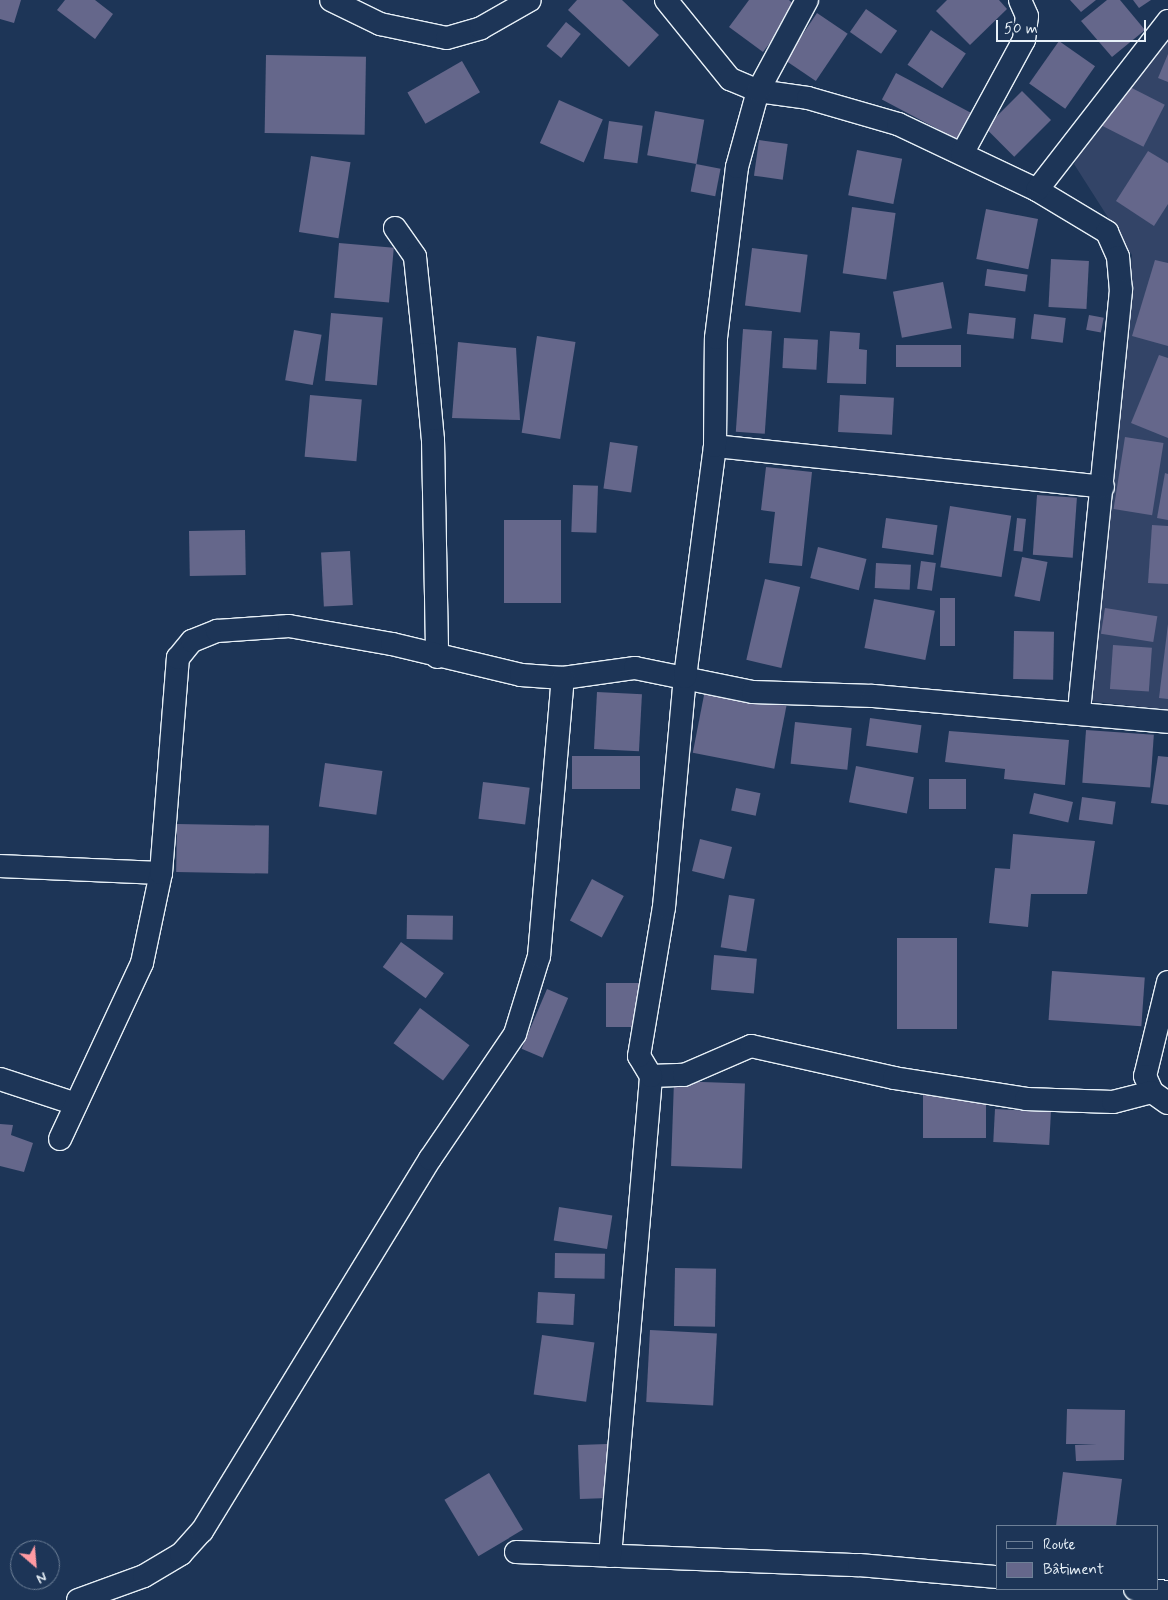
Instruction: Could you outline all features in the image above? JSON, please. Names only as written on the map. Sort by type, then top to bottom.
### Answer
[{"type":"street","points":[[331,0],[380,24],[447,38],[481,28],[530,0]]},
{"type":"street","points":[[666,0],[730,80],[758,91],[808,98],[898,124],[1037,190],[1107,232],[1118,257],[1122,290],[1079,714]]},
{"type":"street","points":[[610,1556],[651,1076],[640,1056],[664,908],[686,677],[715,446],[716,338],[737,167],[758,91],[807,0]]},
{"type":"street","points":[[962,154],[1024,40],[1027,16],[1020,0]]},
{"type":"street","points":[[1037,190],[1168,21]]},
{"type":"street","points":[[395,228],[415,257],[425,354],[432,440],[437,657]]},
{"type":"street","points":[[715,446],[1103,487]]},
{"type":"street","points":[[60,1139],[142,963],[161,873],[178,658],[192,641],[217,632],[290,626],[392,644],[437,657],[521,675],[564,678],[635,668],[753,692],[873,696],[1168,722]]},
{"type":"street","points":[[78,1600],[144,1576],[181,1554],[202,1531],[420,1176],[515,1034],[539,956],[564,678]]},
{"type":"street","points":[[0,866],[161,873]]},
{"type":"street","points":[[651,1076],[684,1075],[751,1046],[894,1078],[1026,1099],[1113,1102],[1160,1097],[1145,1076],[1168,982]]},
{"type":"street","points":[[0,1080],[76,1104]]},
{"type":"street","points":[[516,1552],[859,1565],[996,1577]]},
{"type":"street","points":[[1146,1590],[1168,1592]]},
{"type":"shaded area","points":[[1168,31],[1168,710],[1088,701],[1123,379],[1132,255],[1074,164],[1116,88]]},
{"type":"building","points":[[0,0],[21,0],[14,23],[0,19]]},
{"type":"building","points":[[65,0],[95,0],[113,14],[95,39],[57,10]]},
{"type":"building","points":[[577,0],[622,0],[659,35],[629,67],[568,10]]},
{"type":"building","points":[[749,0],[789,0],[797,7],[763,52],[729,27]]},
{"type":"building","points":[[947,0],[999,0],[1007,9],[970,45],[936,11]]},
{"type":"building","points":[[1070,0],[1096,0],[1081,12]]},
{"type":"building","points":[[1107,0],[1120,0],[1145,30],[1112,57],[1081,21]]},
{"type":"building","points":[[1133,0],[1151,0],[1139,8]]},
{"type":"building","points":[[866,9],[897,31],[881,54],[850,32]]},
{"type":"building","points":[[817,13],[848,34],[816,81],[785,60]]},
{"type":"building","points":[[566,22],[581,34],[561,58],[546,46]]},
{"type":"building","points":[[931,30],[966,53],[942,88],[908,65]]},
{"type":"building","points":[[1059,41],[1095,66],[1065,109],[1029,84]]},
{"type":"building","points":[[1168,54],[1168,82],[1158,78]]},
{"type":"building","points":[[266,55],[366,57],[365,135],[265,133]]},
{"type":"building","points":[[462,61],[480,92],[425,124],[407,92]]},
{"type":"building","points":[[896,73],[975,115],[960,141],[882,99]]},
{"type":"building","points":[[1122,83],[1165,105],[1143,147],[1101,125]]},
{"type":"building","points":[[1022,91],[1051,120],[1014,157],[985,128]]},
{"type":"building","points":[[559,100],[603,120],[584,162],[540,143]]},
{"type":"building","points":[[655,111],[704,120],[696,164],[647,155]]},
{"type":"building","points":[[609,121],[643,126],[637,163],[604,159]]},
{"type":"building","points":[[759,140],[788,144],[783,180],[754,176]]},
{"type":"building","points":[[857,150],[902,159],[893,204],[848,195]]},
{"type":"building","points":[[1148,151],[1168,163],[1168,204],[1154,226],[1116,201]]},
{"type":"building","points":[[311,156],[351,162],[338,238],[299,232]]},
{"type":"building","points":[[696,164],[721,169],[715,196],[691,191]]},
{"type":"building","points":[[852,207],[896,213],[886,279],[843,273]]},
{"type":"building","points":[[986,209],[1038,219],[1028,269],[976,259]]},
{"type":"building","points":[[339,243],[394,248],[389,303],[334,298]]},
{"type":"building","points":[[752,248],[808,255],[801,312],[745,306]]},
{"type":"building","points":[[1051,259],[1089,261],[1086,309],[1048,307]]},
{"type":"building","points":[[1155,260],[1168,263],[1168,346],[1132,336]]},
{"type":"building","points":[[987,269],[1028,275],[1025,292],[985,286]]},
{"type":"building","points":[[943,282],[952,328],[902,338],[893,292]]},
{"type":"building","points":[[331,313],[383,318],[377,385],[325,381]]},
{"type":"building","points":[[969,313],[1016,318],[1014,339],[967,334]]},
{"type":"building","points":[[1034,314],[1066,318],[1063,343],[1031,339]]},
{"type":"building","points":[[1089,315],[1104,318],[1101,333],[1086,330]]},
{"type":"building","points":[[743,329],[772,331],[765,434],[736,432]]},
{"type":"building","points":[[294,330],[322,335],[313,385],[285,380]]},
{"type":"building","points":[[830,331],[860,333],[859,349],[867,350],[866,384],[827,383]]},
{"type":"building","points":[[537,336],[576,342],[560,439],[522,433]]},
{"type":"building","points":[[784,338],[818,340],[816,370],[782,368]]},
{"type":"building","points":[[458,342],[516,348],[520,420],[452,418]]},
{"type":"building","points":[[896,345],[961,345],[961,367],[896,367]]},
{"type":"building","points":[[1159,355],[1168,358],[1168,438],[1131,423]]},
{"type":"building","points":[[310,395],[362,400],[356,461],[305,457]]},
{"type":"building","points":[[840,395],[894,398],[892,435],[838,432]]},
{"type":"building","points":[[1125,437],[1164,443],[1152,515],[1114,509]]},
{"type":"building","points":[[610,442],[638,446],[631,492],[603,489]]},
{"type":"building","points":[[766,467],[812,472],[802,566],[769,563],[775,512],[761,510]]},
{"type":"building","points":[[1165,473],[1168,474],[1168,520],[1157,518]]},
{"type":"building","points":[[573,485],[598,486],[596,533],[571,532]]},
{"type":"building","points":[[1037,495],[1077,498],[1073,558],[1033,555]]},
{"type":"building","points":[[950,506],[1011,516],[1002,577],[940,567]]},
{"type":"building","points":[[886,518],[937,525],[933,555],[882,548]]},
{"type":"building","points":[[1017,518],[1026,519],[1023,552],[1014,551]]},
{"type":"building","points":[[504,520],[561,520],[561,603],[504,603]]},
{"type":"building","points":[[1152,525],[1168,526],[1168,584],[1148,583]]},
{"type":"building","points":[[245,530],[246,575],[190,576],[189,531]]},
{"type":"building","points":[[818,547],[867,559],[859,590],[810,578]]},
{"type":"building","points":[[350,551],[353,605],[324,606],[321,553]]},
{"type":"building","points":[[1022,557],[1048,562],[1040,601],[1014,596]]},
{"type":"building","points":[[921,561],[936,563],[932,591],[917,589]]},
{"type":"building","points":[[876,563],[911,565],[910,590],[875,588]]},
{"type":"building","points":[[765,579],[800,587],[781,668],[746,660]]},
{"type":"building","points":[[940,598],[955,598],[955,646],[940,646]]},
{"type":"building","points":[[874,599],[935,611],[925,660],[864,648]]},
{"type":"building","points":[[1105,608],[1157,616],[1153,642],[1101,634]]},
{"type":"building","points":[[1168,624],[1168,699],[1159,698]]},
{"type":"building","points":[[1014,631],[1054,632],[1053,680],[1013,679]]},
{"type":"building","points":[[1113,645],[1152,648],[1149,692],[1110,689]]},
{"type":"building","points":[[705,690],[786,706],[774,769],[693,753]]},
{"type":"building","points":[[597,692],[642,694],[639,751],[594,749]]},
{"type":"building","points":[[870,718],[921,725],[918,753],[866,746]]},
{"type":"building","points":[[795,722],[852,728],[847,770],[791,764]]},
{"type":"building","points":[[1086,730],[1154,735],[1150,788],[1082,783]]},
{"type":"building","points":[[949,731],[1069,740],[1065,785],[1004,779],[1005,769],[945,762]]},
{"type":"building","points":[[572,756],[640,756],[640,789],[572,789]]},
{"type":"building","points":[[1158,756],[1168,757],[1168,805],[1151,803]]},
{"type":"building","points":[[325,763],[382,771],[376,815],[319,807]]},
{"type":"building","points":[[856,766],[914,777],[907,814],[849,802]]},
{"type":"building","points":[[929,779],[966,779],[966,809],[929,809]]},
{"type":"building","points":[[483,782],[530,788],[525,824],[478,819]]},
{"type":"building","points":[[736,788],[760,793],[756,816],[731,810]]},
{"type":"building","points":[[1034,793],[1073,802],[1068,822],[1029,813]]},
{"type":"building","points":[[1082,797],[1116,802],[1112,825],[1079,820]]},
{"type":"building","points":[[177,824],[269,826],[268,874],[176,872]]},
{"type":"building","points":[[1013,834],[1095,841],[1087,894],[1031,894],[1028,927],[989,923],[995,868],[1010,869]]},
{"type":"building","points":[[700,839],[732,847],[724,879],[692,871]]},
{"type":"building","points":[[592,879],[624,896],[602,937],[570,920]]},
{"type":"building","points":[[729,895],[755,899],[746,951],[721,947]]},
{"type":"building","points":[[407,915],[453,916],[453,940],[407,939]]},
{"type":"building","points":[[897,938],[957,938],[957,1029],[897,1029]]},
{"type":"building","points":[[401,942],[444,973],[426,998],[383,967]]},
{"type":"building","points":[[714,955],[757,959],[754,994],[711,990]]},
{"type":"building","points":[[1052,971],[1145,977],[1141,1026],[1049,1020]]},
{"type":"building","points":[[606,983],[639,983],[639,1027],[606,1027]]},
{"type":"building","points":[[547,989],[568,998],[543,1058],[522,1049]]},
{"type":"building","points":[[420,1008],[470,1045],[443,1080],[394,1043]]},
{"type":"building","points":[[674,1081],[745,1083],[742,1168],[671,1166]]},
{"type":"building","points":[[923,1095],[986,1095],[986,1138],[923,1138]]},
{"type":"building","points":[[995,1109],[1051,1112],[1049,1145],[993,1142]]},
{"type":"building","points":[[0,1124],[13,1125],[11,1135],[33,1143],[24,1172],[0,1166]]},
{"type":"building","points":[[559,1207],[612,1215],[607,1249],[554,1241]]},
{"type":"building","points":[[555,1253],[605,1254],[605,1279],[555,1278]]},
{"type":"building","points":[[675,1268],[716,1269],[715,1327],[674,1326]]},
{"type":"building","points":[[538,1292],[575,1294],[573,1325],[536,1323]]},
{"type":"building","points":[[650,1330],[717,1334],[713,1405],[646,1402]]},
{"type":"building","points":[[542,1335],[594,1342],[586,1402],[534,1394]]},
{"type":"building","points":[[1067,1409],[1125,1410],[1124,1460],[1076,1461],[1075,1445],[1097,1444],[1066,1444]]},
{"type":"building","points":[[607,1444],[609,1498],[580,1499],[578,1445]]},
{"type":"building","points":[[1063,1472],[1122,1479],[1116,1525],[1056,1525]]},
{"type":"building","points":[[489,1473],[523,1530],[478,1556],[444,1500]]}]
